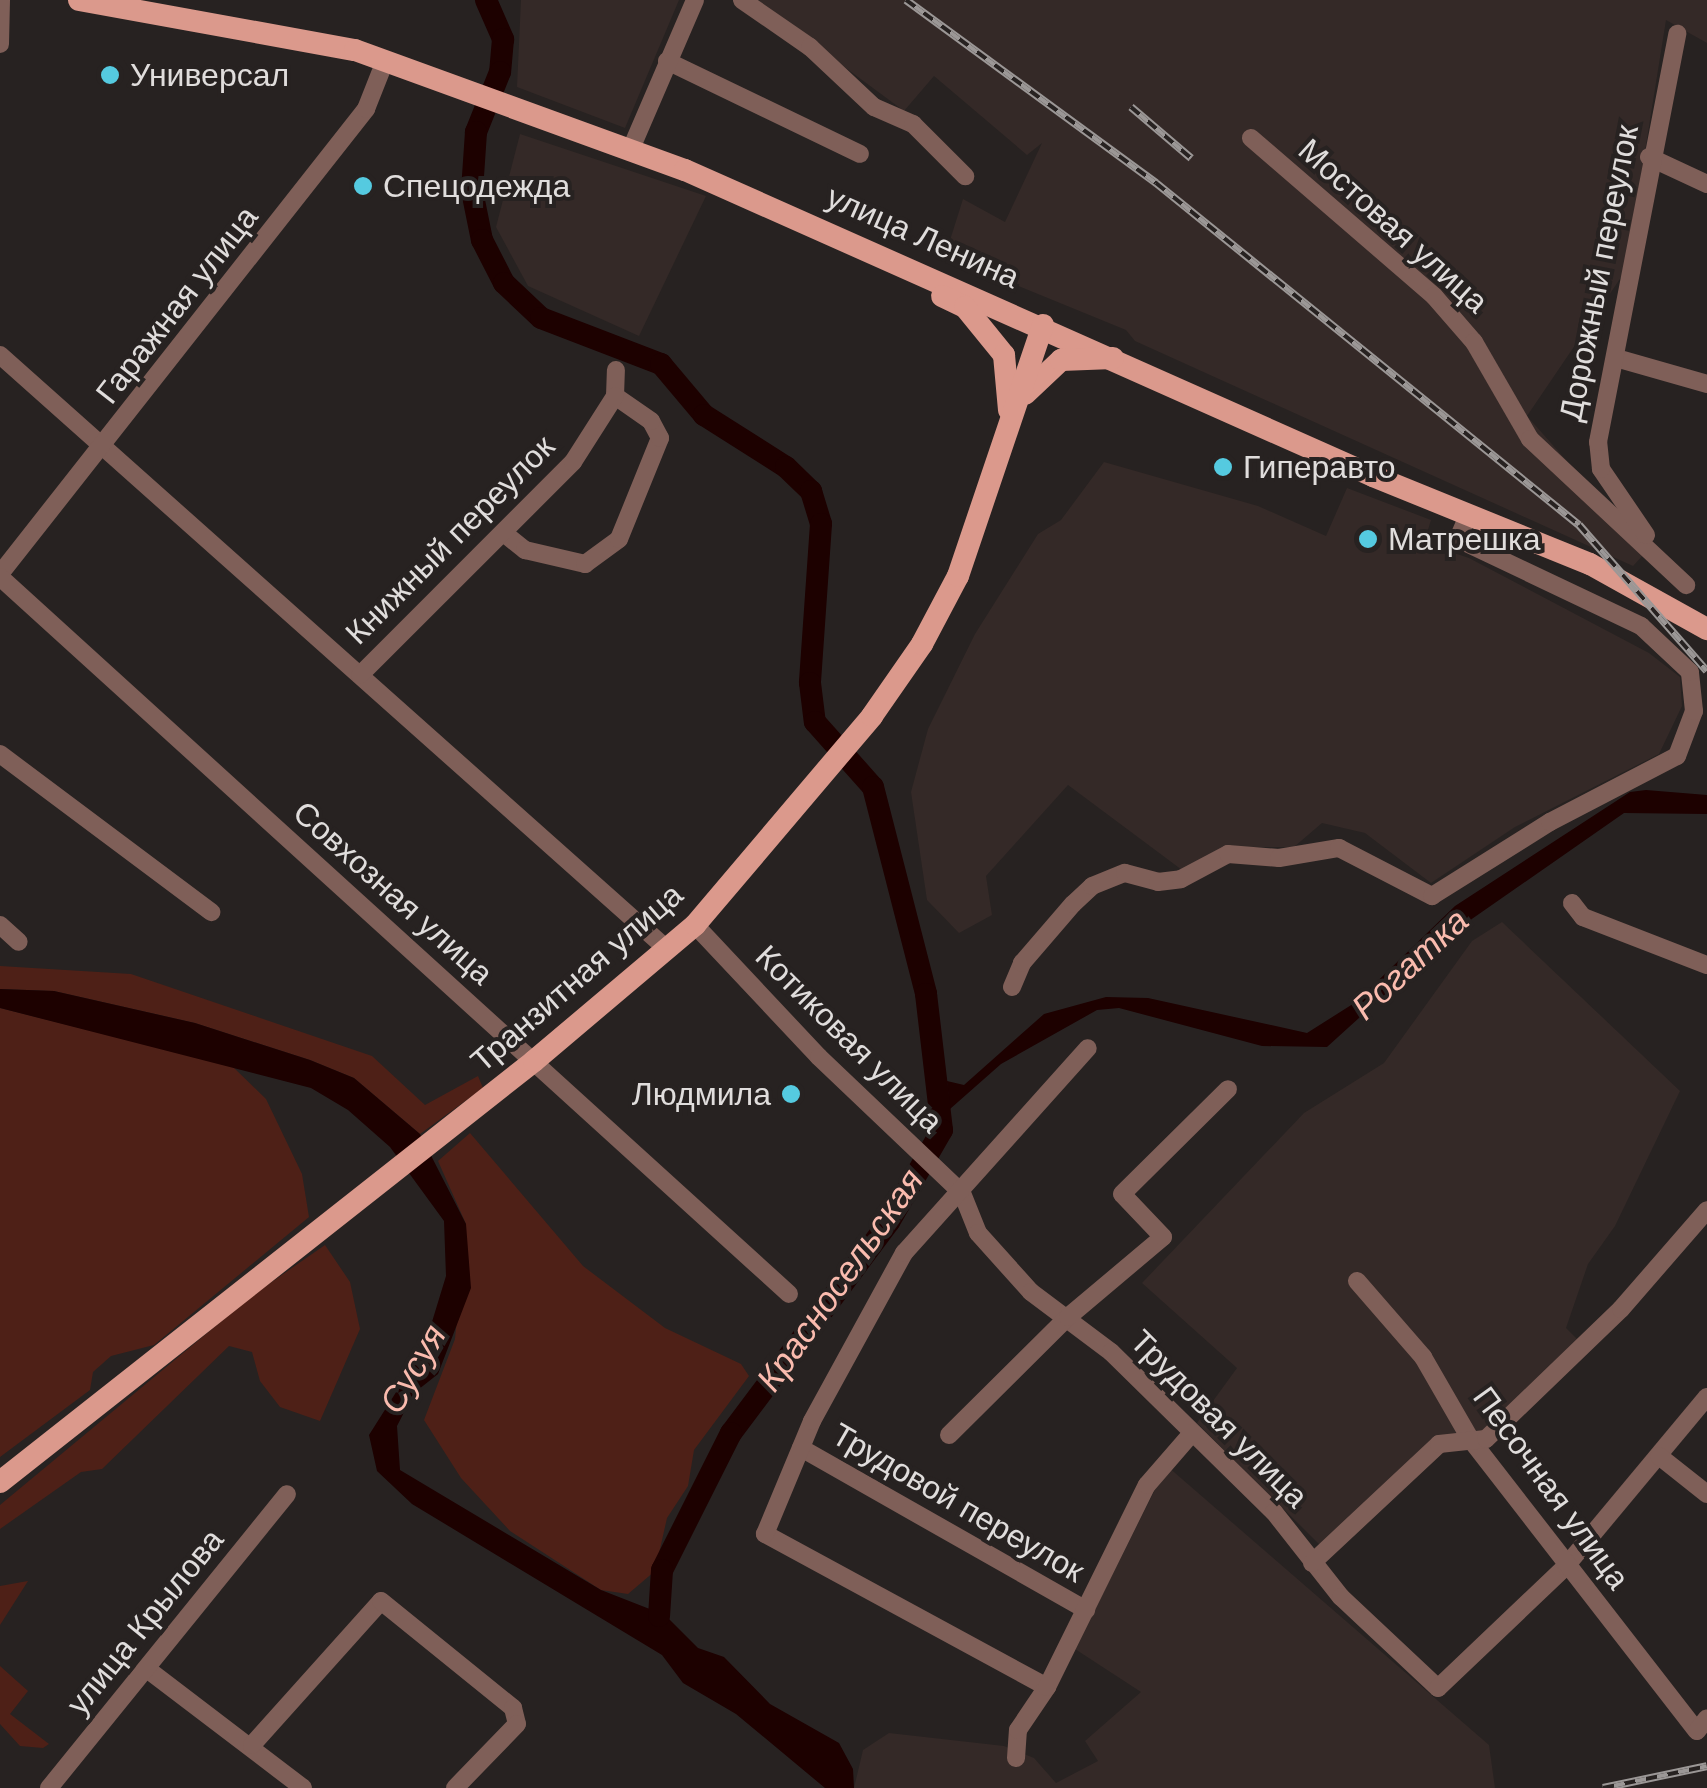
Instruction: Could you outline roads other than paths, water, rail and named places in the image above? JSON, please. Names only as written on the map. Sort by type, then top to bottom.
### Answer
[{"type":"main road","name":"улица Ленина","points":[[80,0],[318,41],[385,61],[630,150],[1043,325],[1468,516],[1590,564],[1698,623]]},
{"type":"main road","points":[[815,226],[854,256],[965,307],[1004,356],[1010,418]]},
{"type":"main road","name":"Транзитная улица","points":[[0,1482],[534,1061],[695,925],[872,716],[958,576],[1043,325]]},
{"type":"main road","points":[[1010,418],[1044,370],[1061,360],[1118,358]]},
{"type":"street","points":[[0,44],[1,0]]},
{"type":"street","points":[[630,150],[695,0]]},
{"type":"street","points":[[742,0],[810,47],[874,107],[914,124],[966,176]]},
{"type":"street","name":"Дорожный переулок","points":[[1677,34],[1649,158],[1598,442],[1601,469],[1686,584]]},
{"type":"street","name":"Гаражная улица","points":[[0,576],[105,448],[366,109],[385,61]]},
{"type":"street","points":[[667,61],[860,154]]},
{"type":"street","name":"Мостовая улица","points":[[1251,138],[1434,296],[1474,342],[1530,440],[1686,584]]},
{"type":"street","points":[[1649,158],[1707,184]]},
{"type":"street","points":[[0,355],[666,949]]},
{"type":"street","points":[[1616,358],[1707,384]]},
{"type":"street","points":[[505,534],[525,550],[585,564],[619,539],[660,438],[652,421],[615,396],[616,370]]},
{"type":"street","name":"Книжный переулок","points":[[360,675],[573,462],[615,396]]},
{"type":"street","points":[[1012,987],[1022,962],[1073,904],[1092,886],[1126,873],[1158,882],[1181,879],[1228,854],[1280,858],[1339,848],[1432,896],[1550,822],[1677,756],[1694,711],[1690,672],[1642,626],[1458,539],[1468,516]]},
{"type":"street","name":"Совхозная улица","points":[[0,576],[789,1294]]},
{"type":"street","points":[[1686,584],[1698,623]]},
{"type":"street","points":[[0,754],[212,912]]},
{"type":"street","points":[[1572,903],[1583,917],[1707,965]]},
{"type":"street","points":[[0,925],[19,942]]},
{"type":"street","name":"Котиковая улица","points":[[695,925],[884,1119],[962,1193]]},
{"type":"street","points":[[1047,1687],[765,1534],[801,1448],[904,1254],[1088,1048]]},
{"type":"street","points":[[949,1436],[1068,1318],[1163,1236],[1122,1194],[1228,1090]]},
{"type":"street","name":"Трудовая улица","points":[[962,1193],[978,1233],[1032,1292],[1068,1318],[1274,1512],[1312,1563],[1438,1688],[1566,1566]]},
{"type":"street","points":[[1312,1563],[1439,1444],[1486,1438],[1621,1308],[1707,1210]]},
{"type":"street","name":"Песочная улица","points":[[1357,1281],[1423,1357],[1471,1440],[1566,1566],[1702,1724]]},
{"type":"street","points":[[1566,1566],[1707,1397]]},
{"type":"street","name":"Трудовой переулок","points":[[1016,1758],[1018,1730],[1047,1687],[1147,1485],[1192,1433]]},
{"type":"street","name":"Трудовой переулок","points":[[801,1448],[1086,1610]]},
{"type":"street","points":[[1659,1456],[1707,1494]]},
{"type":"street","name":"улица Крылова","points":[[49,1788],[287,1494]]},
{"type":"street","points":[[252,1746],[380,1602],[512,1708],[518,1724],[455,1788]]},
{"type":"street","points":[[147,1669],[303,1788]]},
{"type":"water","name":"Рогатка","points":[[1630,792],[1707,795],[1707,814],[1624,813],[1456,930],[1327,1047],[1262,1046],[1119,1008],[1097,1010],[1001,1064],[950,1109],[947,1081],[964,1085],[1044,1014],[1106,997],[1148,998],[1307,1033],[1356,1002],[1455,906]]},
{"type":"water","name":"Сусуя","points":[[0,989],[54,991],[195,1023],[310,1060],[354,1078],[420,1134],[466,1224],[471,1288],[438,1374],[414,1393],[397,1426],[400,1470],[601,1590],[665,1615],[698,1648],[724,1657],[770,1704],[839,1743],[853,1769],[854,1788],[825,1788],[736,1714],[683,1683],[662,1655],[412,1504],[377,1471],[369,1435],[424,1348],[446,1276],[444,1221],[390,1147],[348,1110],[311,1088],[0,1008]]},
{"type":"waterway","name":"Красносельская","points":[[486,0],[503,39],[500,72],[476,132],[472,191],[482,240],[504,283],[541,318],[661,364],[704,415],[786,467],[811,491],[821,524],[810,683],[815,722],[873,787],[926,994],[942,1130],[889,1222],[731,1433],[662,1570],[659,1616]]},
{"type":"railway","points":[[906,0],[1156,183],[1579,525],[1707,671]]},
{"type":"railway","points":[[1131,107],[1191,158]]},
{"type":"railway","points":[[1603,1788],[1707,1766]]},
{"type":"place","name":"Универсал","points":[[110,75]]},
{"type":"place","name":"Спецодежда","points":[[363,186]]},
{"type":"place","name":"Гиперавто","points":[[1223,467]]},
{"type":"place","name":"Матрешка","points":[[1368,539]]},
{"type":"place","name":"Людмила","points":[[791,1094]]}]
